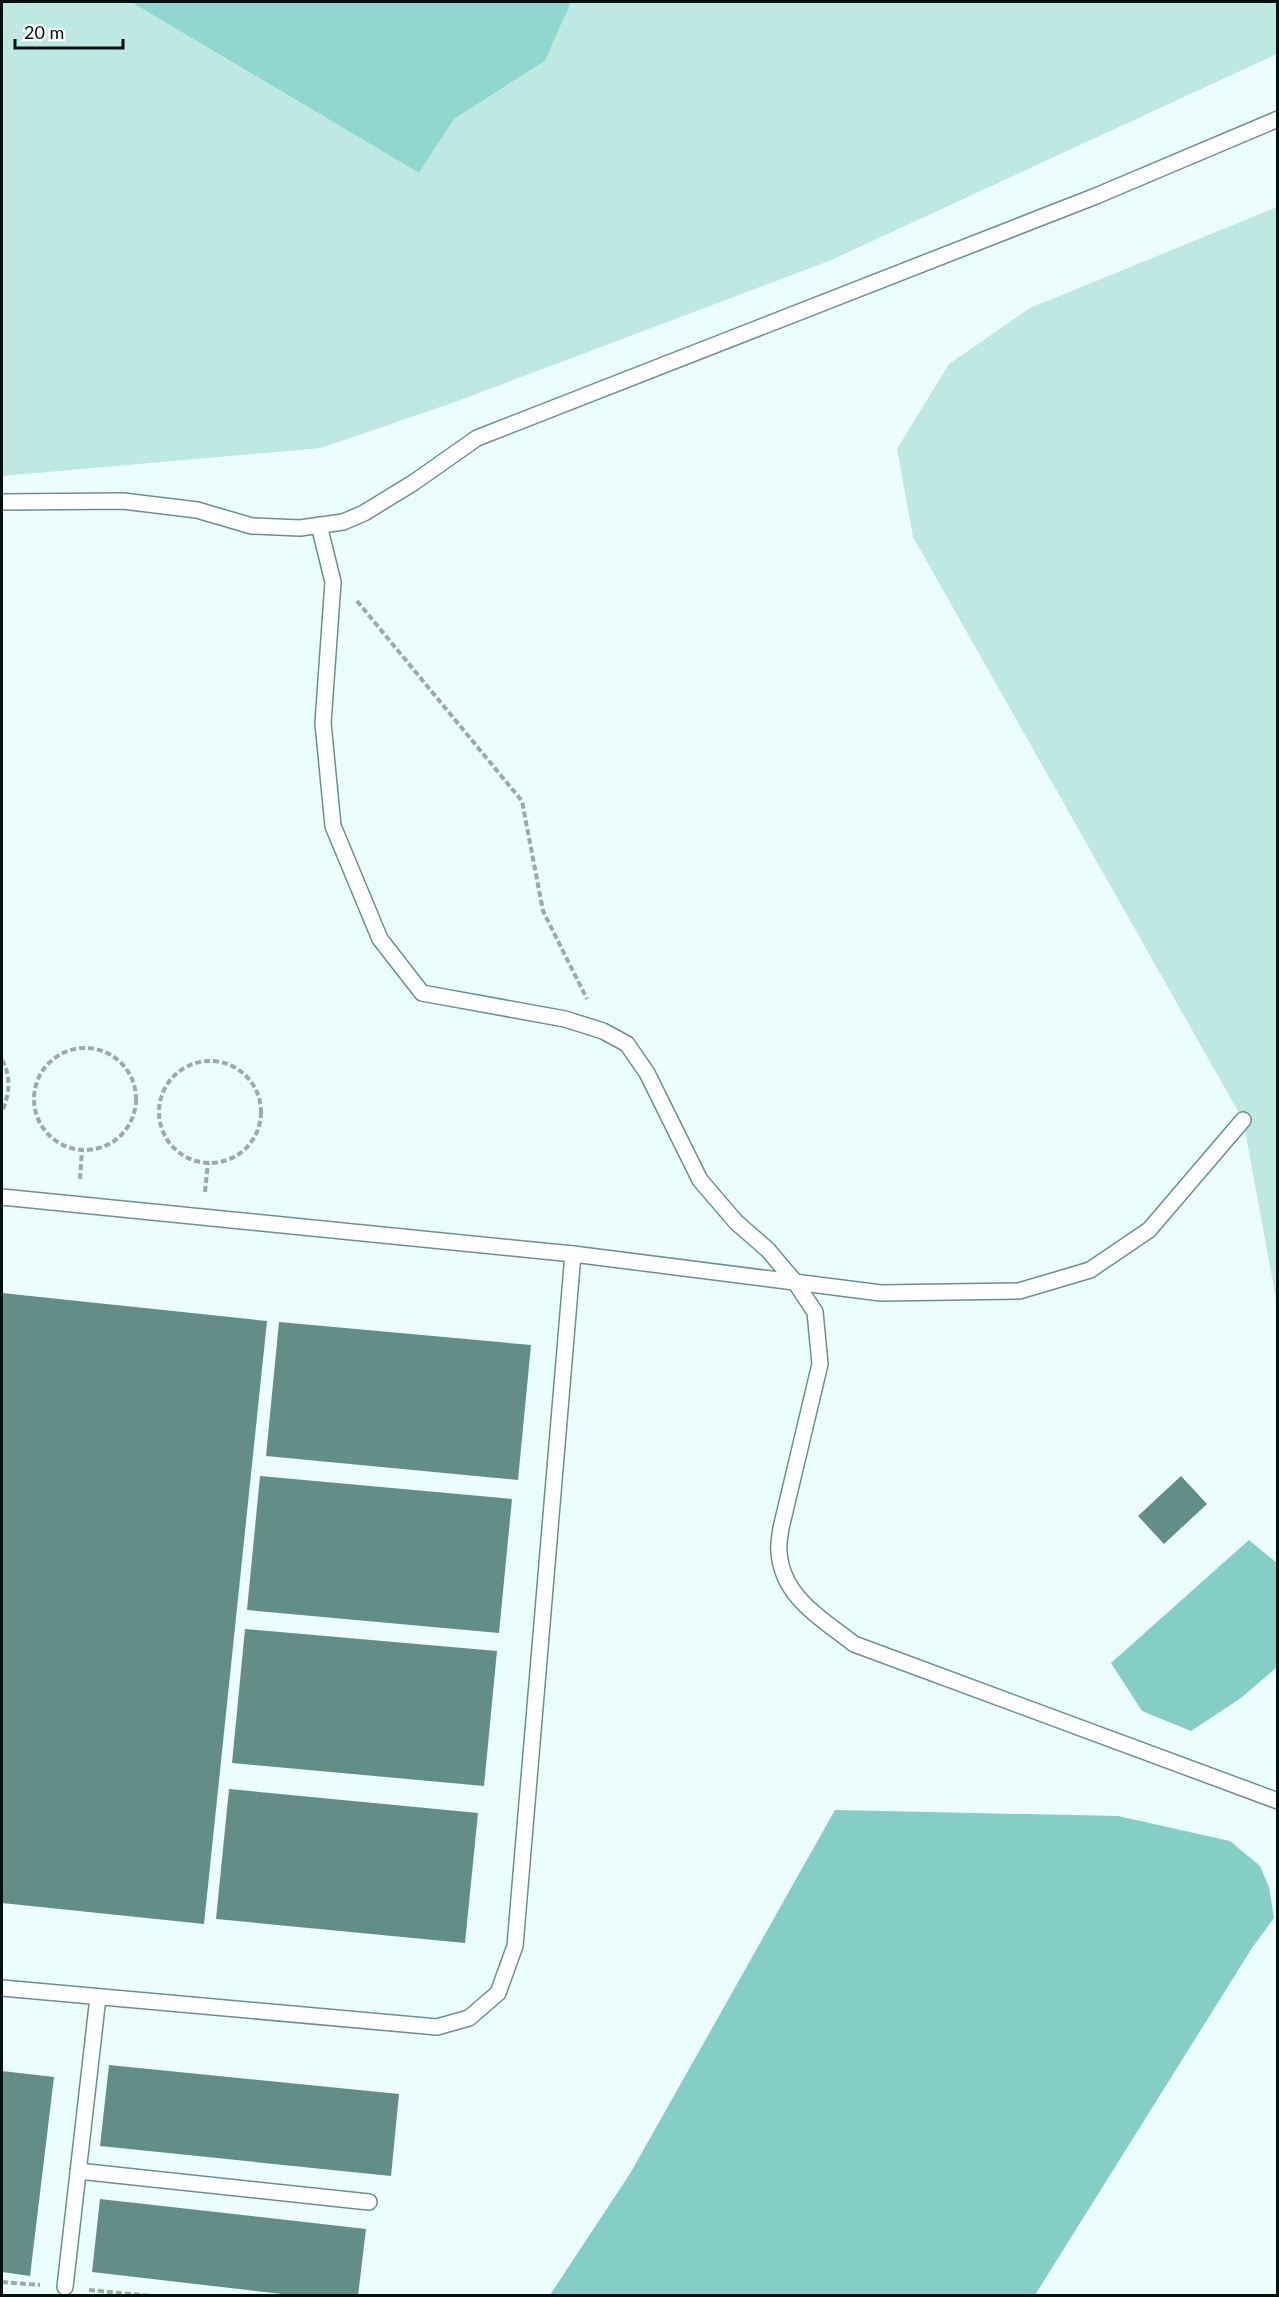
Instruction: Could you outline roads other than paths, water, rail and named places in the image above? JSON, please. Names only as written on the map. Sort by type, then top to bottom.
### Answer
[{"type":"lane","points":[[2,502],[123,501],[197,510],[252,526],[300,528],[343,522],[364,513],[413,483],[477,438],[1096,196],[1278,119]]},
{"type":"lane","points":[[319,525],[333,582],[323,723],[333,826],[381,939],[422,993],[565,1019],[603,1031],[627,1044],[647,1073],[700,1180],[736,1222],[768,1250],[795,1282],[815,1312],[820,1364],[781,1528],[779,1552],[785,1577],[802,1605],[854,1644],[1278,1801]]},
{"type":"lane","points":[[2,1197],[573,1254],[881,1293],[1019,1291],[1090,1270],[1149,1230],[1243,1120]]},
{"type":"lane","points":[[2,1988],[437,2027],[469,2018],[498,1993],[514,1946],[573,1254]]},
{"type":"lane","points":[[65,2287],[98,1997]]},
{"type":"lane","points":[[78,2171],[369,2202]]}]
